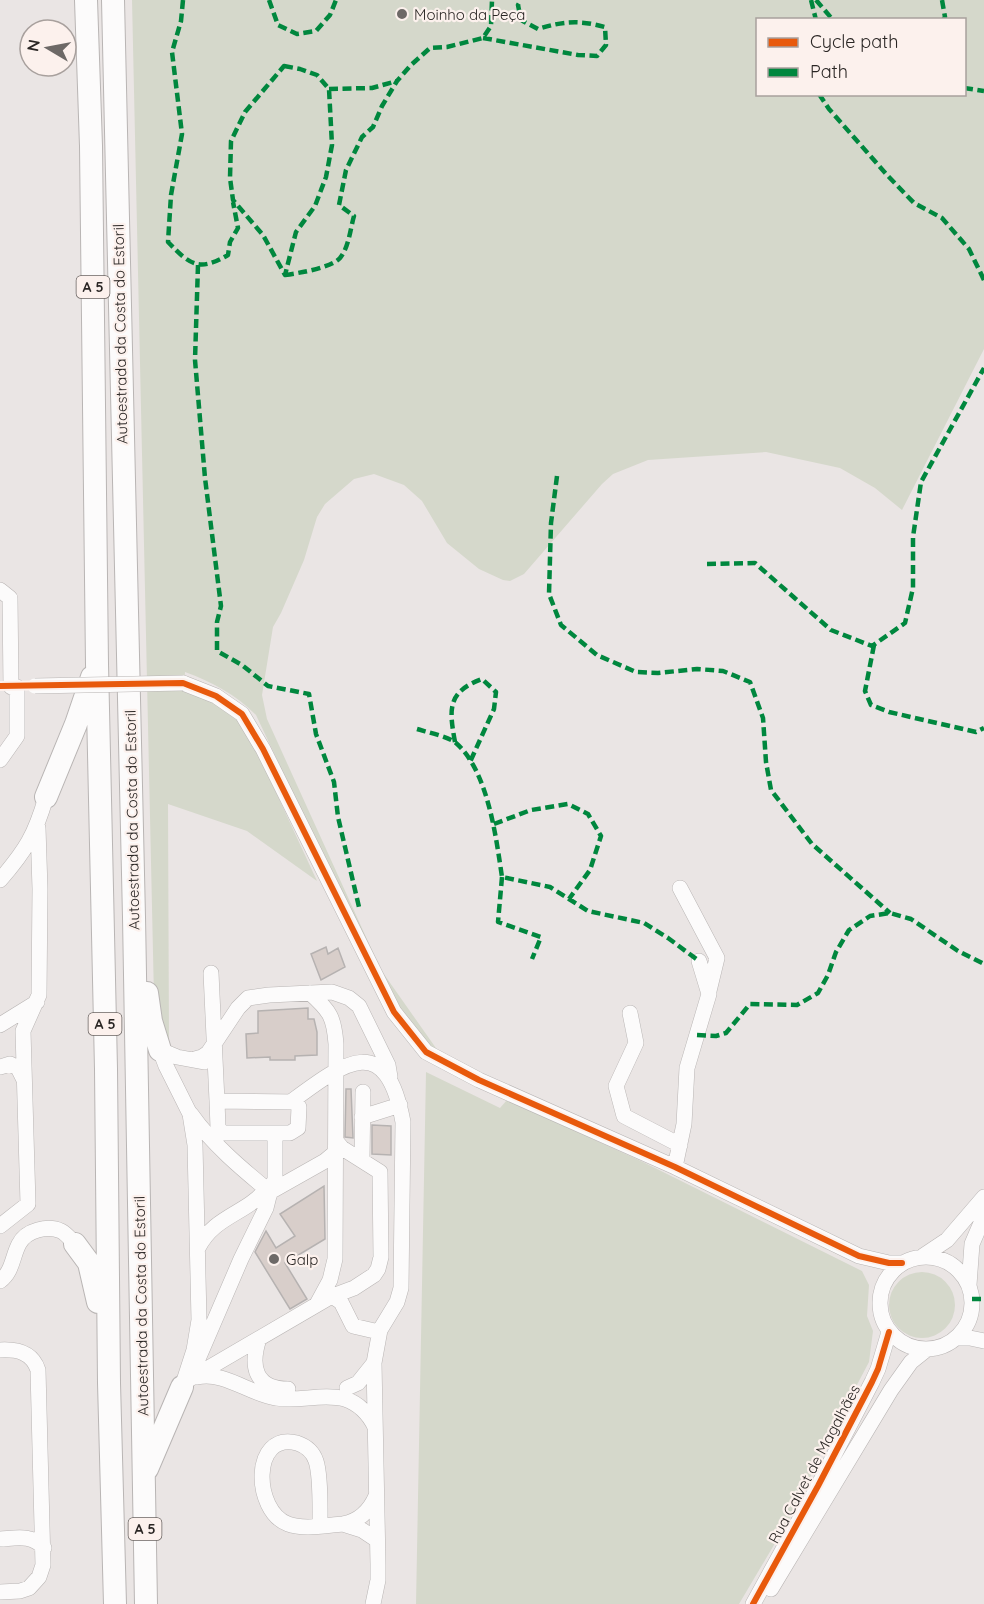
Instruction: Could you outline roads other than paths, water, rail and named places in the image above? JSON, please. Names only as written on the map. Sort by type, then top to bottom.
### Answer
[{"type":"highway","name":"Autoestrada da Costa do Estoril","points":[[86,0],[91,146],[97,664],[115,1604]]},
{"type":"highway","name":"Autoestrada da Costa do Estoril","points":[[113,0],[134,917],[146,1604]]},
{"type":"highway","points":[[46,797],[97,664]]},
{"type":"highway","points":[[134,917],[150,1013],[160,1050]]},
{"type":"highway","points":[[75,1244],[86,1257],[94,1281],[109,1383]]},
{"type":"highway","points":[[144,1476],[182,1387]]},
{"type":"street","points":[[0,590],[10,598],[10,687],[17,736],[0,760]]},
{"type":"street","points":[[10,687],[183,683],[216,696],[242,714],[263,748],[394,1012],[426,1052],[479,1080],[675,1167],[859,1256],[869,1263],[878,1277],[881,1289],[880,1312],[889,1332],[899,1342],[912,1348],[926,1350],[937,1348],[956,1338],[964,1329],[970,1318],[972,1299],[969,1285],[972,1244],[984,1216]]},
{"type":"street","points":[[0,1226],[28,1204],[23,1030],[39,995],[38,828],[46,797]]},
{"type":"street","points":[[0,880],[20,857],[38,828]]},
{"type":"street","points":[[675,1167],[684,1124],[687,1068],[717,958],[680,888]]},
{"type":"street","points":[[699,961],[709,994]]},
{"type":"street","points":[[211,973],[217,1122],[221,1132],[235,1134],[292,1133],[298,1128],[299,1107],[292,1101]]},
{"type":"street","points":[[310,993],[330,1012],[332,1017],[335,1031],[336,1070],[335,1264],[324,1293],[315,1306]]},
{"type":"street","points":[[195,1059],[205,1055],[215,1044],[238,1008],[248,998],[335,993],[356,1003],[388,1065],[404,1128],[402,1282],[397,1302],[379,1332],[374,1363],[378,1580],[373,1604]]},
{"type":"street","points":[[0,1025],[37,1002]]},
{"type":"street","points":[[630,1013],[636,1042],[616,1086],[624,1116],[680,1145]]},
{"type":"street","points":[[160,1050],[181,1058],[206,1063],[215,1075]]},
{"type":"street","points":[[160,1050],[188,1110],[206,1133],[250,1176],[268,1190]]},
{"type":"street","points":[[217,1101],[292,1101],[336,1070],[353,1062],[369,1062],[382,1069],[391,1082]]},
{"type":"street","points":[[0,1066],[10,1064],[18,1068],[26,1084]]},
{"type":"street","points":[[362,1159],[363,1092]]},
{"type":"street","points":[[362,1117],[400,1105]]},
{"type":"street","points":[[182,1387],[194,1350],[198,1328],[195,1145],[188,1110]]},
{"type":"street","points":[[182,1387],[205,1346],[241,1258],[266,1208],[268,1190],[274,1179],[275,1134]]},
{"type":"street","points":[[182,1387],[188,1380],[332,1296],[364,1282],[376,1272],[380,1264],[380,1172],[362,1159],[337,1146]]},
{"type":"street","points":[[198,1248],[215,1225],[268,1190],[325,1161],[337,1146]]},
{"type":"street","points":[[859,1256],[889,1263],[902,1263],[923,1256],[947,1240],[984,1197]]},
{"type":"street","points":[[0,1281],[9,1271],[20,1243],[31,1232],[51,1229],[63,1232],[75,1244]]},
{"type":"street","points":[[923,1256],[951,1263],[962,1273],[969,1285]]},
{"type":"street","points":[[881,1289],[893,1270],[902,1263]]},
{"type":"street","points":[[332,1296],[341,1302],[353,1326],[379,1332]]},
{"type":"street","points":[[970,1318],[984,1340]]},
{"type":"street","name":"Rua Calvet de Magalhães","points":[[753,1604],[872,1382],[889,1332]]},
{"type":"street","points":[[956,1338],[984,1340]]},
{"type":"street","points":[[258,1340],[254,1365],[259,1377],[269,1385],[283,1389],[347,1388],[358,1383],[374,1363]]},
{"type":"street","points":[[0,1350],[19,1351],[29,1356],[36,1366],[44,1548],[41,1574],[33,1584],[25,1590],[0,1592]]},
{"type":"street","name":"Rua Calvet de Magalhães","points":[[762,1604],[891,1390],[911,1362],[926,1350]]},
{"type":"street","points":[[182,1387],[189,1380],[208,1376],[226,1380],[277,1399],[344,1399],[361,1408],[375,1427]]},
{"type":"street","points":[[347,1388],[374,1406]]},
{"type":"street","points":[[320,1525],[318,1466],[313,1455],[305,1447],[296,1443],[284,1442],[277,1445],[268,1452],[262,1466],[262,1483],[270,1508],[279,1519],[288,1524],[298,1526],[343,1524],[353,1522],[365,1514],[372,1506],[376,1496]]},
{"type":"street","points":[[27,1537],[37,1529],[41,1510]]},
{"type":"street","points":[[343,1524],[362,1530],[377,1540]]},
{"type":"street","points":[[0,1539],[27,1537],[37,1541],[44,1548]]},
{"type":"place","name":"Moinho da Peça","points":[[402,14]]},
{"type":"place","name":"Galp","points":[[274,1259]]}]
